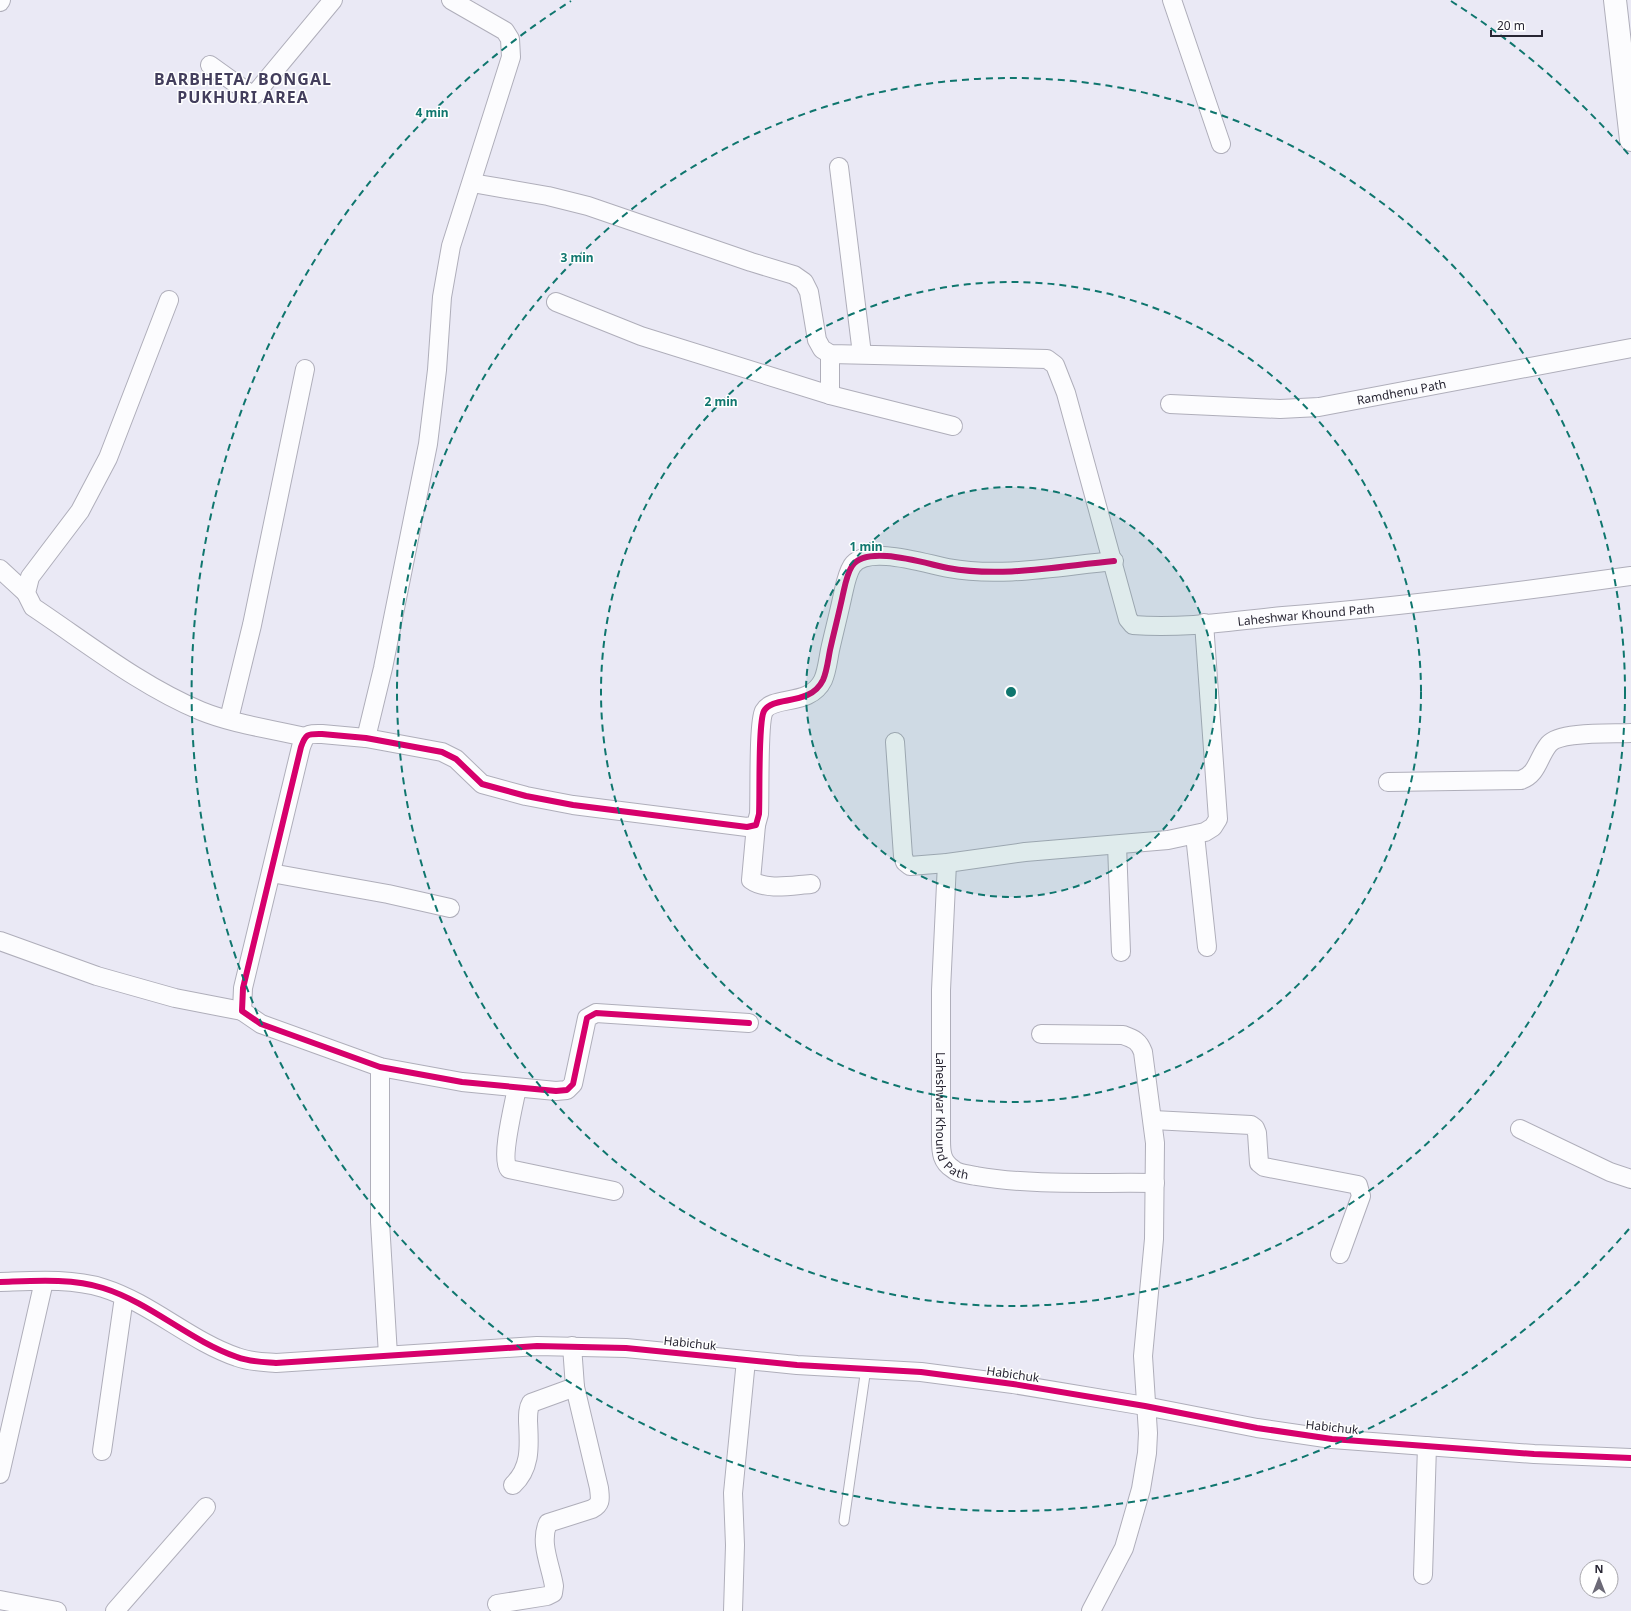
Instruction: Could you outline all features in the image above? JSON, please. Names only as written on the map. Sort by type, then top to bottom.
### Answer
[{"type":"main road","points":[[1615,0],[1625,41],[1631,140]]},
{"type":"street","points":[[210,65],[249,93],[255,94],[333,0]]},
{"type":"street","points":[[366,738],[383,668],[428,444],[436,384],[442,297],[451,246],[511,56],[510,39],[504,31],[451,0]]},
{"type":"street","points":[[1172,0],[1221,144]]},
{"type":"street","points":[[839,167],[862,354]]},
{"type":"street","points":[[472,183],[548,196],[588,206],[750,262],[794,275],[804,282],[809,292],[817,340],[822,349],[830,354],[862,354],[902,357],[1033,357],[1048,359],[1055,365],[1066,393],[1114,561],[995,571],[952,569],[881,554],[865,556],[852,565],[846,579],[828,660],[820,685],[803,698],[771,705],[764,710],[762,716],[760,814],[756,825],[751,880],[757,884],[766,886],[811,884]]},
{"type":"street","points":[[26,593],[30,577],[80,511],[108,458],[169,300]]},
{"type":"street","points":[[556,302],[641,336],[830,395],[953,426]]},
{"type":"street","name":"Ramdhenu Path","points":[[1170,404],[1280,409],[1319,407],[1631,348]]},
{"type":"street","points":[[830,354],[830,395]]},
{"type":"street","points":[[229,719],[252,626],[305,369]]},
{"type":"street","name":"Laheshwar Khound Path","points":[[1114,561],[1128,619],[1132,625],[1147,626],[1204,624],[1362,609],[1631,576]]},
{"type":"street","points":[[0,569],[26,593],[33,607],[142,680],[202,712],[305,737]]},
{"type":"street","points":[[895,742],[903,856],[905,862],[910,866],[947,863],[1025,852],[1168,840],[1195,835],[1214,827],[1218,819],[1204,624]]},
{"type":"street","points":[[242,1011],[243,988],[301,747],[305,737],[310,734],[366,738],[442,752],[456,759],[482,784],[526,796],[573,805],[721,825],[747,827],[756,825]]},
{"type":"street","points":[[1388,782],[1521,780],[1528,778],[1533,774],[1549,743],[1555,739],[1569,736],[1631,734]]},
{"type":"street","points":[[1195,835],[1207,947]]},
{"type":"street","points":[[1117,845],[1121,952]]},
{"type":"street","name":"Laheshwar Khound Path","points":[[947,863],[941,990],[941,1146],[944,1162],[954,1171],[996,1179],[1024,1181],[1155,1183]]},
{"type":"street","points":[[271,873],[388,894],[450,908]]},
{"type":"street","points":[[0,941],[97,976],[174,998],[242,1011],[261,1024],[380,1067],[462,1082],[516,1088],[556,1091],[567,1090],[573,1084],[587,1018],[596,1013],[749,1023]]},
{"type":"street","points":[[1041,1034],[1123,1035],[1133,1038],[1139,1043],[1143,1052],[1153,1120],[1155,1183],[1154,1239],[1144,1337],[1145,1406],[1148,1433],[1147,1453],[1132,1524],[1116,1567],[1091,1611]]},
{"type":"street","points":[[380,1067],[380,1222],[388,1355]]},
{"type":"street","points":[[516,1088],[506,1153],[506,1166],[509,1169],[614,1191]]},
{"type":"street","points":[[1153,1120],[1251,1126],[1255,1128],[1257,1133],[1259,1164],[1264,1167],[1358,1185],[1362,1196],[1340,1254]]},
{"type":"street","points":[[1520,1129],[1610,1172],[1631,1179]]},
{"type":"street","name":"Habichuk","points":[[0,1282],[74,1283],[102,1288],[124,1297],[222,1351],[238,1358],[256,1362],[276,1363],[388,1355],[572,1346],[626,1348],[746,1360],[921,1372],[1013,1384],[1332,1439],[1534,1454],[1631,1458]]},
{"type":"street","points":[[0,1474],[44,1282]]},
{"type":"street","points":[[102,1451],[124,1297]]},
{"type":"street","points":[[497,1604],[547,1596],[553,1593],[554,1586],[544,1536],[548,1523],[592,1509],[598,1506],[600,1502],[575,1387],[572,1346]]},
{"type":"street","points":[[733,1611],[735,1545],[733,1493],[746,1360]]},
{"type":"street","points":[[514,1485],[520,1478],[528,1463],[528,1412],[531,1403],[575,1387]]},
{"type":"street","points":[[1423,1575],[1427,1446]]},
{"type":"street","points":[[1534,1454],[1631,1455]]},
{"type":"street","points":[[115,1611],[206,1507]]},
{"type":"street","points":[[0,1600],[57,1611]]},
{"type":"lane","points":[[844,1521],[866,1368]]},
{"type":"cycle path","points":[[749,1023],[596,1013],[587,1018],[573,1084],[567,1090],[556,1091],[462,1082],[380,1067],[261,1024],[242,1011],[243,988],[304,739],[311,734],[366,738],[442,752],[456,759],[482,784],[526,796],[573,805],[747,827],[756,825],[759,814],[760,744],[764,711],[775,703],[810,694],[823,680],[846,580],[852,566],[860,560],[870,556],[897,557],[948,568],[989,572],[1031,570],[1114,561]]},
{"type":"cycle path","points":[[0,1282],[65,1281],[103,1288],[138,1303],[203,1342],[242,1359],[256,1362],[276,1363],[537,1346],[626,1348],[797,1365],[921,1372],[1013,1384],[1145,1406],[1257,1428],[1332,1439],[1534,1454],[1631,1458]]},
{"type":"district","name":"BARBHETA/ BONGAL PUKHURI AREA","points":[[243,88]]}]
